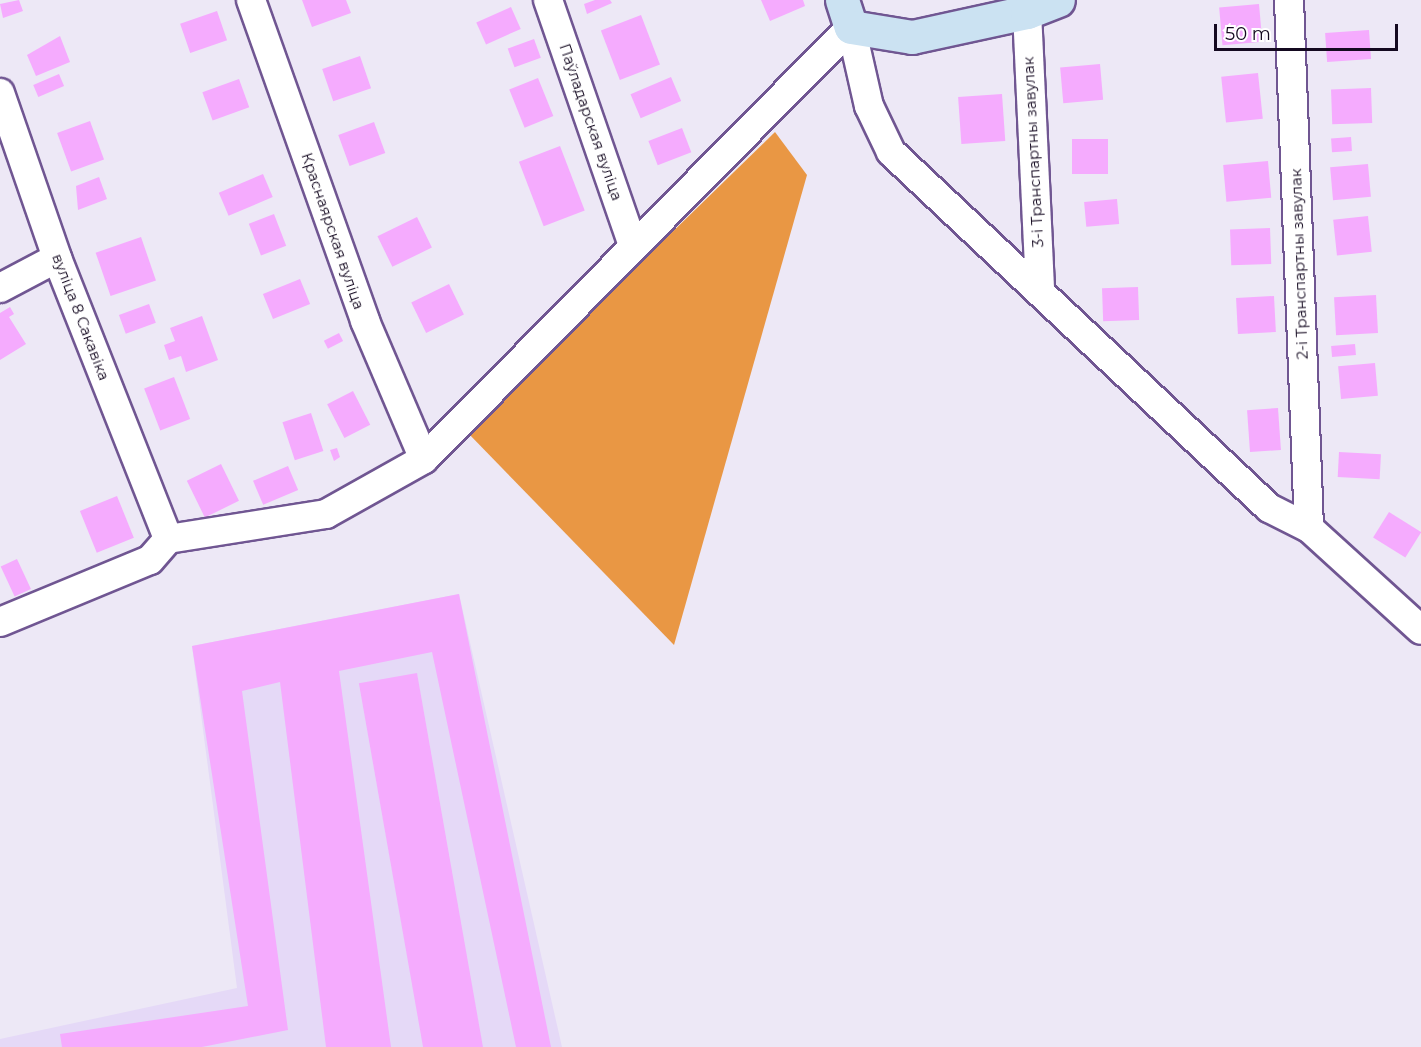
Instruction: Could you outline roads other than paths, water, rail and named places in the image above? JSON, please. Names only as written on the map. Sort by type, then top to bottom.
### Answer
[{"type":"street","name":"Краснаярская вуліца","points":[[251,0],[365,321],[424,459]]},
{"type":"street","name":"Паўладарская вуліца","points":[[548,0],[633,244]]},
{"type":"street","points":[[847,13],[912,37],[1027,12],[1058,0]]},
{"type":"street","name":"2-і Транспартны завулак","points":[[1289,0],[1309,528]]},
{"type":"street","name":"3-і Транспартны завулак","points":[[1027,12],[1040,291]]},
{"type":"street","points":[[0,622],[150,560],[168,538],[326,514],[424,459],[633,244],[847,13]]},
{"type":"street","points":[[847,13],[869,106],[891,152],[1269,508],[1309,528],[1421,630]]},
{"type":"street","name":"вуліца 8 Сакавіка","points":[[0,93],[57,258],[168,538]]},
{"type":"street","points":[[0,288],[57,258]]}]
